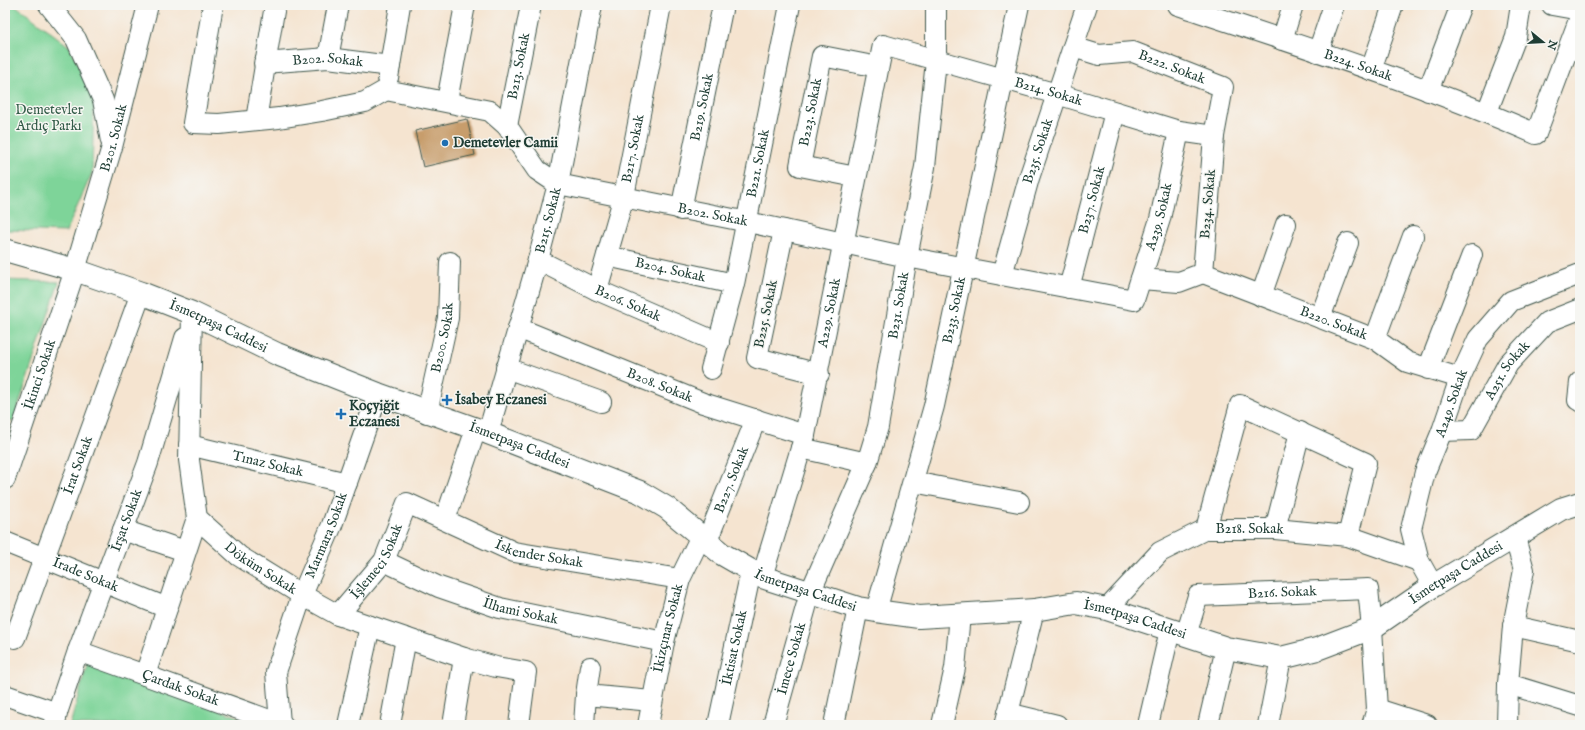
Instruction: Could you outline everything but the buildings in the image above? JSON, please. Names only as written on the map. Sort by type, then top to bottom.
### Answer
[{"type":"main road","name":"İsmetpaşa Caddesi","points":[[5,250],[75,270],[141,293],[192,313],[277,354],[378,394],[482,431],[640,492],[667,508],[722,554],[756,574],[810,593],[867,610],[920,617],[1034,610],[1076,603],[1107,609],[1226,648],[1281,658],[1317,648],[1372,628],[1433,586],[1561,509],[1580,503]]},
{"type":"main road","name":"İsmetpaşa Caddesi","points":[[5,262],[52,264]]},
{"type":"street","points":[[49,5],[76,39],[100,93],[103,100],[112,147]]},
{"type":"street","name":"B201. Sokak","points":[[75,270],[112,147],[148,5]]},
{"type":"street","points":[[213,5],[193,123],[219,124],[256,120],[308,113],[365,102],[386,90],[400,5]]},
{"type":"street","points":[[256,120],[274,5]]},
{"type":"street","points":[[328,58],[338,5]]},
{"type":"street","points":[[447,101],[465,5]]},
{"type":"street","name":"B213. Sokak","points":[[507,126],[531,5]]},
{"type":"street","name":"B215. Sokak","points":[[445,520],[506,368],[538,260],[558,184],[592,5]]},
{"type":"street","name":"B217. Sokak","points":[[597,290],[624,196],[660,5]]},
{"type":"street","name":"B219. Sokak","points":[[681,210],[723,5]]},
{"type":"street","name":"B221. Sokak","points":[[711,369],[734,284],[748,222],[790,5]]},
{"type":"street","name":"B231. Sokak","points":[[810,593],[867,462],[878,427],[907,257],[925,167],[936,61],[936,5]]},
{"type":"street","name":"B233. Sokak","points":[[834,725],[867,610],[913,482],[934,406],[964,268],[1002,78],[1019,5]]},
{"type":"street","name":"B235. Sokak","points":[[1002,275],[1029,178],[1087,5]]},
{"type":"street","name":"B224. Sokak","points":[[1178,5],[1371,70],[1487,112],[1536,134],[1580,17]]},
{"type":"street","points":[[1282,40],[1293,5]]},
{"type":"street","points":[[1318,52],[1334,5]]},
{"type":"street","points":[[1371,70],[1393,5]]},
{"type":"street","points":[[1428,91],[1461,5]]},
{"type":"street","points":[[1487,112],[1516,37],[1522,5]]},
{"type":"street","points":[[1552,5],[1580,10]]},
{"type":"street","name":"B214. Sokak","points":[[884,45],[936,61],[1057,94],[1179,132],[1214,136]]},
{"type":"street","name":"A229. Sokak","points":[[756,574],[803,441],[818,374],[878,67],[884,45]]},
{"type":"street","name":"B222. Sokak","points":[[1073,47],[1098,55],[1133,52],[1223,87],[1214,136]]},
{"type":"street","name":"B223. Sokak","points":[[856,177],[800,166],[822,56],[878,67]]},
{"type":"street","name":"B202. Sokak","points":[[264,63],[328,58],[390,66]]},
{"type":"street","name":"B202. Sokak","points":[[386,90],[447,101],[490,111],[507,126],[537,170],[558,184],[624,196],[681,210],[748,222],[907,257],[1134,300]]},
{"type":"street","name":"B237. Sokak","points":[[1069,288],[1115,112]]},
{"type":"street","name":"A239. Sokak","points":[[1134,300],[1160,219],[1179,132]]},
{"type":"street","name":"B234. Sokak","points":[[1203,273],[1214,136]]},
{"type":"street","points":[[1261,296],[1286,224]]},
{"type":"street","name":"B225. Sokak","points":[[784,230],[756,358],[818,374]]},
{"type":"street","points":[[1375,340],[1413,236]]},
{"type":"street","points":[[1320,318],[1348,243]]},
{"type":"street","points":[[1428,369],[1472,255]]},
{"type":"street","name":"B204. Sokak","points":[[606,256],[734,284]]},
{"type":"street","name":"B206. Sokak","points":[[538,260],[597,290],[719,343]]},
{"type":"street","name":"B200. Sokak","points":[[427,412],[448,318],[450,262]]},
{"type":"street","name":"İkinci Sokak","points":[[5,479],[75,270]]},
{"type":"street","points":[[1141,279],[1179,282],[1203,273]]},
{"type":"street","name":"B220. Sokak","points":[[1203,273],[1375,340],[1407,362],[1460,378]]},
{"type":"street","name":"A249. Sokak","points":[[1433,586],[1419,562],[1411,528],[1425,472],[1442,431],[1460,378],[1478,339],[1511,301],[1580,274]]},
{"type":"street","name":"İrat Sokak","points":[[15,638],[141,293]]},
{"type":"street","name":"A251. Sokak","points":[[1442,431],[1471,430],[1508,364],[1547,322],[1580,309]]},
{"type":"street","points":[[145,675],[196,518],[189,460],[192,313]]},
{"type":"street","name":"İrşat Sokak","points":[[56,719],[78,651],[148,464],[192,313]]},
{"type":"street","name":"B208. Sokak","points":[[518,328],[703,403],[756,419],[803,441],[867,462]]},
{"type":"street","points":[[506,368],[601,402]]},
{"type":"street","points":[[1580,382],[1578,400],[1580,400]]},
{"type":"street","name":"Marmara Sokak","points":[[281,724],[276,672],[302,595],[332,525],[378,394]]},
{"type":"street","points":[[1206,529],[1240,405],[1366,463],[1348,536]]},
{"type":"street","name":"B227. Sokak","points":[[704,538],[756,419]]},
{"type":"street","points":[[1275,529],[1300,432]]},
{"type":"street","name":"Tınaz Sokak","points":[[189,445],[347,483]]},
{"type":"street","points":[[913,482],[1019,502]]},
{"type":"street","name":"İskender Sokak","points":[[407,503],[514,552],[680,579]]},
{"type":"street","name":"İşlemeci Sokak","points":[[338,615],[384,561],[407,503]]},
{"type":"street","name":"Döküm Sokak","points":[[196,518],[239,556],[302,595],[338,615],[496,668],[526,672],[519,725]]},
{"type":"street","name":"B218. Sokak","points":[[1107,609],[1160,552],[1206,529],[1275,529],[1348,536],[1419,562]]},
{"type":"street","points":[[123,530],[185,551]]},
{"type":"street","name":"İkizçınar Sokak","points":[[648,725],[664,642],[680,579],[704,538]]},
{"type":"street","points":[[1507,725],[1508,684],[1513,626],[1524,570],[1515,538]]},
{"type":"street","name":"İrade Sokak","points":[[5,542],[167,608]]},
{"type":"street","name":"İlhami Sokak","points":[[384,561],[439,587],[500,608],[664,642]]},
{"type":"street","name":"İktisat Sokak","points":[[718,725],[756,574]]},
{"type":"street","name":"B216. Sokak","points":[[1178,632],[1198,596],[1368,589],[1372,628]]},
{"type":"street","name":"İmece Sokak","points":[[773,725],[810,593]]},
{"type":"street","points":[[1034,610],[1006,719],[1057,725]]},
{"type":"street","points":[[942,725],[955,668],[960,615]]},
{"type":"street","points":[[348,725],[370,626]]},
{"type":"street","points":[[1513,626],[1580,641]]},
{"type":"street","points":[[1372,628],[1374,717],[1427,725]]},
{"type":"street","points":[[1148,725],[1178,632]]},
{"type":"street","points":[[390,725],[406,638]]},
{"type":"street","points":[[1208,725],[1226,648]]},
{"type":"street","name":"Çardak Sokak","points":[[78,651],[281,724]]},
{"type":"street","points":[[453,725],[464,658]]},
{"type":"street","points":[[1268,725],[1281,658]]},
{"type":"street","points":[[584,725],[590,666]]},
{"type":"street","points":[[1508,684],[1580,706]]},
{"type":"street","points":[[5,695],[56,719]]},
{"type":"street","points":[[586,695],[652,701]]},
{"type":"green space","name":"Demetevler Ardıç Parkı","points":[[5,5],[15,5],[70,47],[94,101],[92,173],[66,232],[5,230]]},
{"type":"green space","points":[[5,280],[59,282],[13,422],[5,418]]},
{"type":"green space","points":[[88,661],[260,725],[70,725]]},
{"type":"place","name":"Demetevler Camii","points":[[445,143]]},
{"type":"place","name":"İsabey Eczanesi","points":[[447,400]]},
{"type":"place","name":"Koçyiğit Eczanesi","points":[[341,414]]}]
